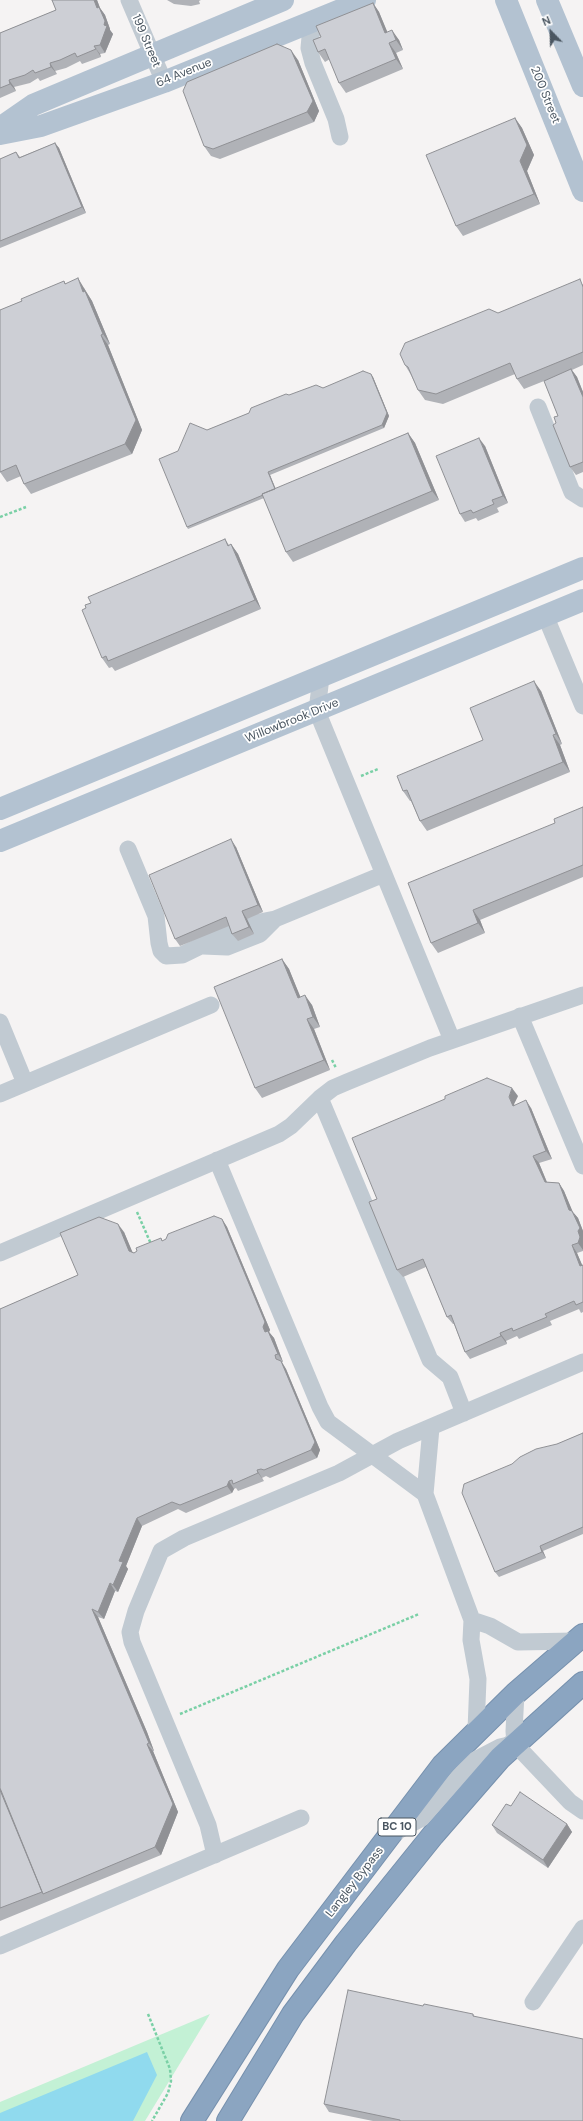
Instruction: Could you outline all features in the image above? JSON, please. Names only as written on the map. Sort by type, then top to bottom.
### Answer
[{"type":"highway","name":"Langley Bypass","points":[[192,2121],[288,1969],[443,1765],[476,1730],[579,1638]]},
{"type":"highway","name":"BC 10","points":[[232,2120],[293,2014],[346,1943],[433,1835],[515,1744],[583,1683]]},
{"type":"main road","points":[[0,128],[33,106],[152,54],[283,0]]},
{"type":"main road","name":"64 Avenue","points":[[0,134],[41,126],[164,82],[365,0]]},
{"type":"main road","name":"200 Street","points":[[506,0],[583,191]]},
{"type":"main road","points":[[547,0],[583,86]]},
{"type":"main road","points":[[0,809],[583,568]]},
{"type":"main road","name":"Willowbrook Drive","points":[[0,841],[583,600]]},
{"type":"street","name":"199 Street","points":[[129,0],[164,82]]},
{"type":"street","points":[[318,19],[310,37],[309,48],[313,63],[336,119],[340,137]]},
{"type":"street","points":[[538,407],[572,492],[583,499]]},
{"type":"street","points":[[545,615],[583,706]]},
{"type":"street","points":[[321,677],[317,711],[452,1040]]},
{"type":"street","points":[[128,849],[156,916],[162,951],[166,956],[173,957],[203,946],[234,930]]},
{"type":"street","points":[[203,946],[227,947],[260,934],[275,920],[384,874]]},
{"type":"street","points":[[250,924],[256,921],[275,920]]},
{"type":"street","points":[[0,1253],[279,1134],[291,1126],[320,1098],[333,1088],[346,1082],[452,1040],[583,995]]},
{"type":"street","points":[[0,1094],[211,1006]]},
{"type":"street","points":[[520,1016],[583,1166]]},
{"type":"street","points":[[0,1022],[25,1083]]},
{"type":"street","points":[[320,1098],[430,1360],[450,1378],[464,1413]]},
{"type":"street","points":[[217,1160],[320,1407],[328,1422],[425,1494]]},
{"type":"street","points":[[214,1855],[208,1825],[130,1632],[136,1611],[161,1551],[184,1538],[339,1474],[372,1455],[464,1413],[583,1362]]},
{"type":"street","points":[[431,1428],[425,1494],[472,1620],[471,1640],[478,1680],[476,1730]]},
{"type":"street","points":[[472,1620],[490,1626],[518,1642],[579,1638]]},
{"type":"street","points":[[516,1693],[514,1731],[515,1744],[570,1802],[583,1811]]},
{"type":"street","points":[[392,1834],[422,1818],[473,1761],[500,1747],[515,1744]]},
{"type":"street","points":[[0,1946],[301,1818]]},
{"type":"street","points":[[533,2002],[583,1928]]},
{"type":"path","points":[[0,517],[26,507]]},
{"type":"path","points":[[365,774],[378,769]]},
{"type":"path","points":[[332,1060],[337,1072]]},
{"type":"path","points":[[143,1224],[154,1251]]},
{"type":"path","points":[[166,1722],[419,1614]]},
{"type":"path","points":[[148,2014],[170,2069],[171,2081],[168,2093],[152,2121]]},
{"type":"green space","points":[[210,2014],[145,2121],[0,2121],[0,2102]]},
{"type":"water","points":[[147,2052],[157,2075],[133,2121],[0,2121],[0,2113]]},
{"type":"building","points":[[52,0],[94,0],[105,21],[104,25],[107,26],[100,45],[94,46],[96,49],[77,57],[75,53],[50,63],[51,67],[35,73],[33,70],[25,75],[9,80],[10,84],[0,88],[0,33],[56,10]]},
{"type":"building","points":[[373,3],[385,33],[392,30],[396,40],[389,43],[396,59],[339,83],[325,49],[318,52],[313,40],[321,37],[316,26]]},
{"type":"building","points":[[277,44],[291,50],[313,101],[307,112],[213,149],[204,146],[183,91],[187,82]]},
{"type":"building","points":[[515,118],[527,145],[520,161],[534,194],[456,226],[426,155]]},
{"type":"building","points":[[55,143],[82,207],[0,241],[0,159],[16,152],[19,158]]},
{"type":"building","points":[[78,278],[103,334],[101,335],[136,420],[125,444],[24,484],[16,465],[0,472],[0,310],[22,301],[21,299],[64,281],[65,284]]},
{"type":"building","points":[[580,279],[583,287],[583,352],[517,379],[510,363],[436,394],[418,390],[408,367],[405,365],[400,354],[405,343],[489,309],[498,313]]},
{"type":"building","points":[[571,369],[583,397],[583,462],[570,467],[553,425],[556,423],[554,417],[558,416],[544,381]]},
{"type":"building","points":[[363,371],[371,374],[387,413],[382,425],[268,472],[275,489],[187,527],[159,459],[178,451],[190,423],[207,430],[249,413],[251,408],[286,394],[289,395],[316,385],[323,388]]},
{"type":"building","points":[[408,433],[432,491],[286,552],[262,494]]},
{"type":"building","points":[[479,438],[503,496],[492,500],[494,504],[473,513],[471,510],[460,514],[436,456]]},
{"type":"building","points":[[225,539],[228,546],[231,544],[255,600],[108,661],[106,656],[102,658],[82,610],[86,608],[85,605],[91,603],[88,597]]},
{"type":"building","points":[[534,681],[556,734],[553,735],[563,762],[420,821],[407,790],[403,791],[397,776],[483,740],[470,708]]},
{"type":"building","points":[[583,807],[583,865],[473,910],[478,923],[431,943],[408,883],[555,823],[554,819]]},
{"type":"building","points":[[231,839],[258,905],[242,911],[249,927],[232,934],[226,917],[175,939],[149,875]]},
{"type":"building","points":[[282,959],[298,998],[305,995],[313,1017],[307,1019],[324,1060],[255,1088],[214,987]]},
{"type":"building","points":[[487,1078],[512,1088],[509,1097],[513,1106],[526,1100],[546,1151],[533,1156],[545,1182],[559,1183],[569,1210],[572,1211],[580,1228],[578,1231],[580,1237],[578,1243],[572,1245],[580,1266],[583,1265],[583,1302],[576,1305],[574,1301],[545,1314],[547,1317],[513,1331],[512,1328],[500,1333],[501,1336],[465,1352],[451,1315],[447,1317],[423,1259],[397,1270],[369,1202],[377,1199],[352,1138],[445,1099],[445,1096]]},
{"type":"building","points":[[214,1216],[222,1219],[265,1322],[263,1327],[265,1332],[268,1331],[278,1354],[275,1355],[276,1359],[281,1361],[315,1442],[311,1450],[264,1470],[257,1470],[258,1473],[233,1484],[232,1480],[229,1481],[227,1486],[180,1505],[172,1502],[137,1518],[119,1561],[123,1562],[113,1585],[110,1583],[98,1612],[92,1609],[149,1743],[147,1744],[173,1804],[155,1847],[43,1894],[0,1788],[0,1309],[78,1275],[60,1233],[99,1217],[118,1224],[129,1251],[134,1253],[137,1251],[136,1248],[161,1238],[162,1241],[166,1239],[168,1234]]},
{"type":"building","points":[[583,1433],[583,1527],[540,1546],[542,1552],[495,1572],[462,1493],[464,1484],[512,1464],[520,1457],[536,1449],[557,1444]]},
{"type":"building","points":[[0,1790],[42,1892],[0,1908]]},
{"type":"building","points":[[520,1792],[567,1824],[543,1860],[492,1825],[506,1804],[511,1806]]},
{"type":"building","points":[[348,1990],[423,2006],[424,2004],[473,2014],[473,2016],[583,2039],[583,2121],[400,2121],[324,2104]]}]
